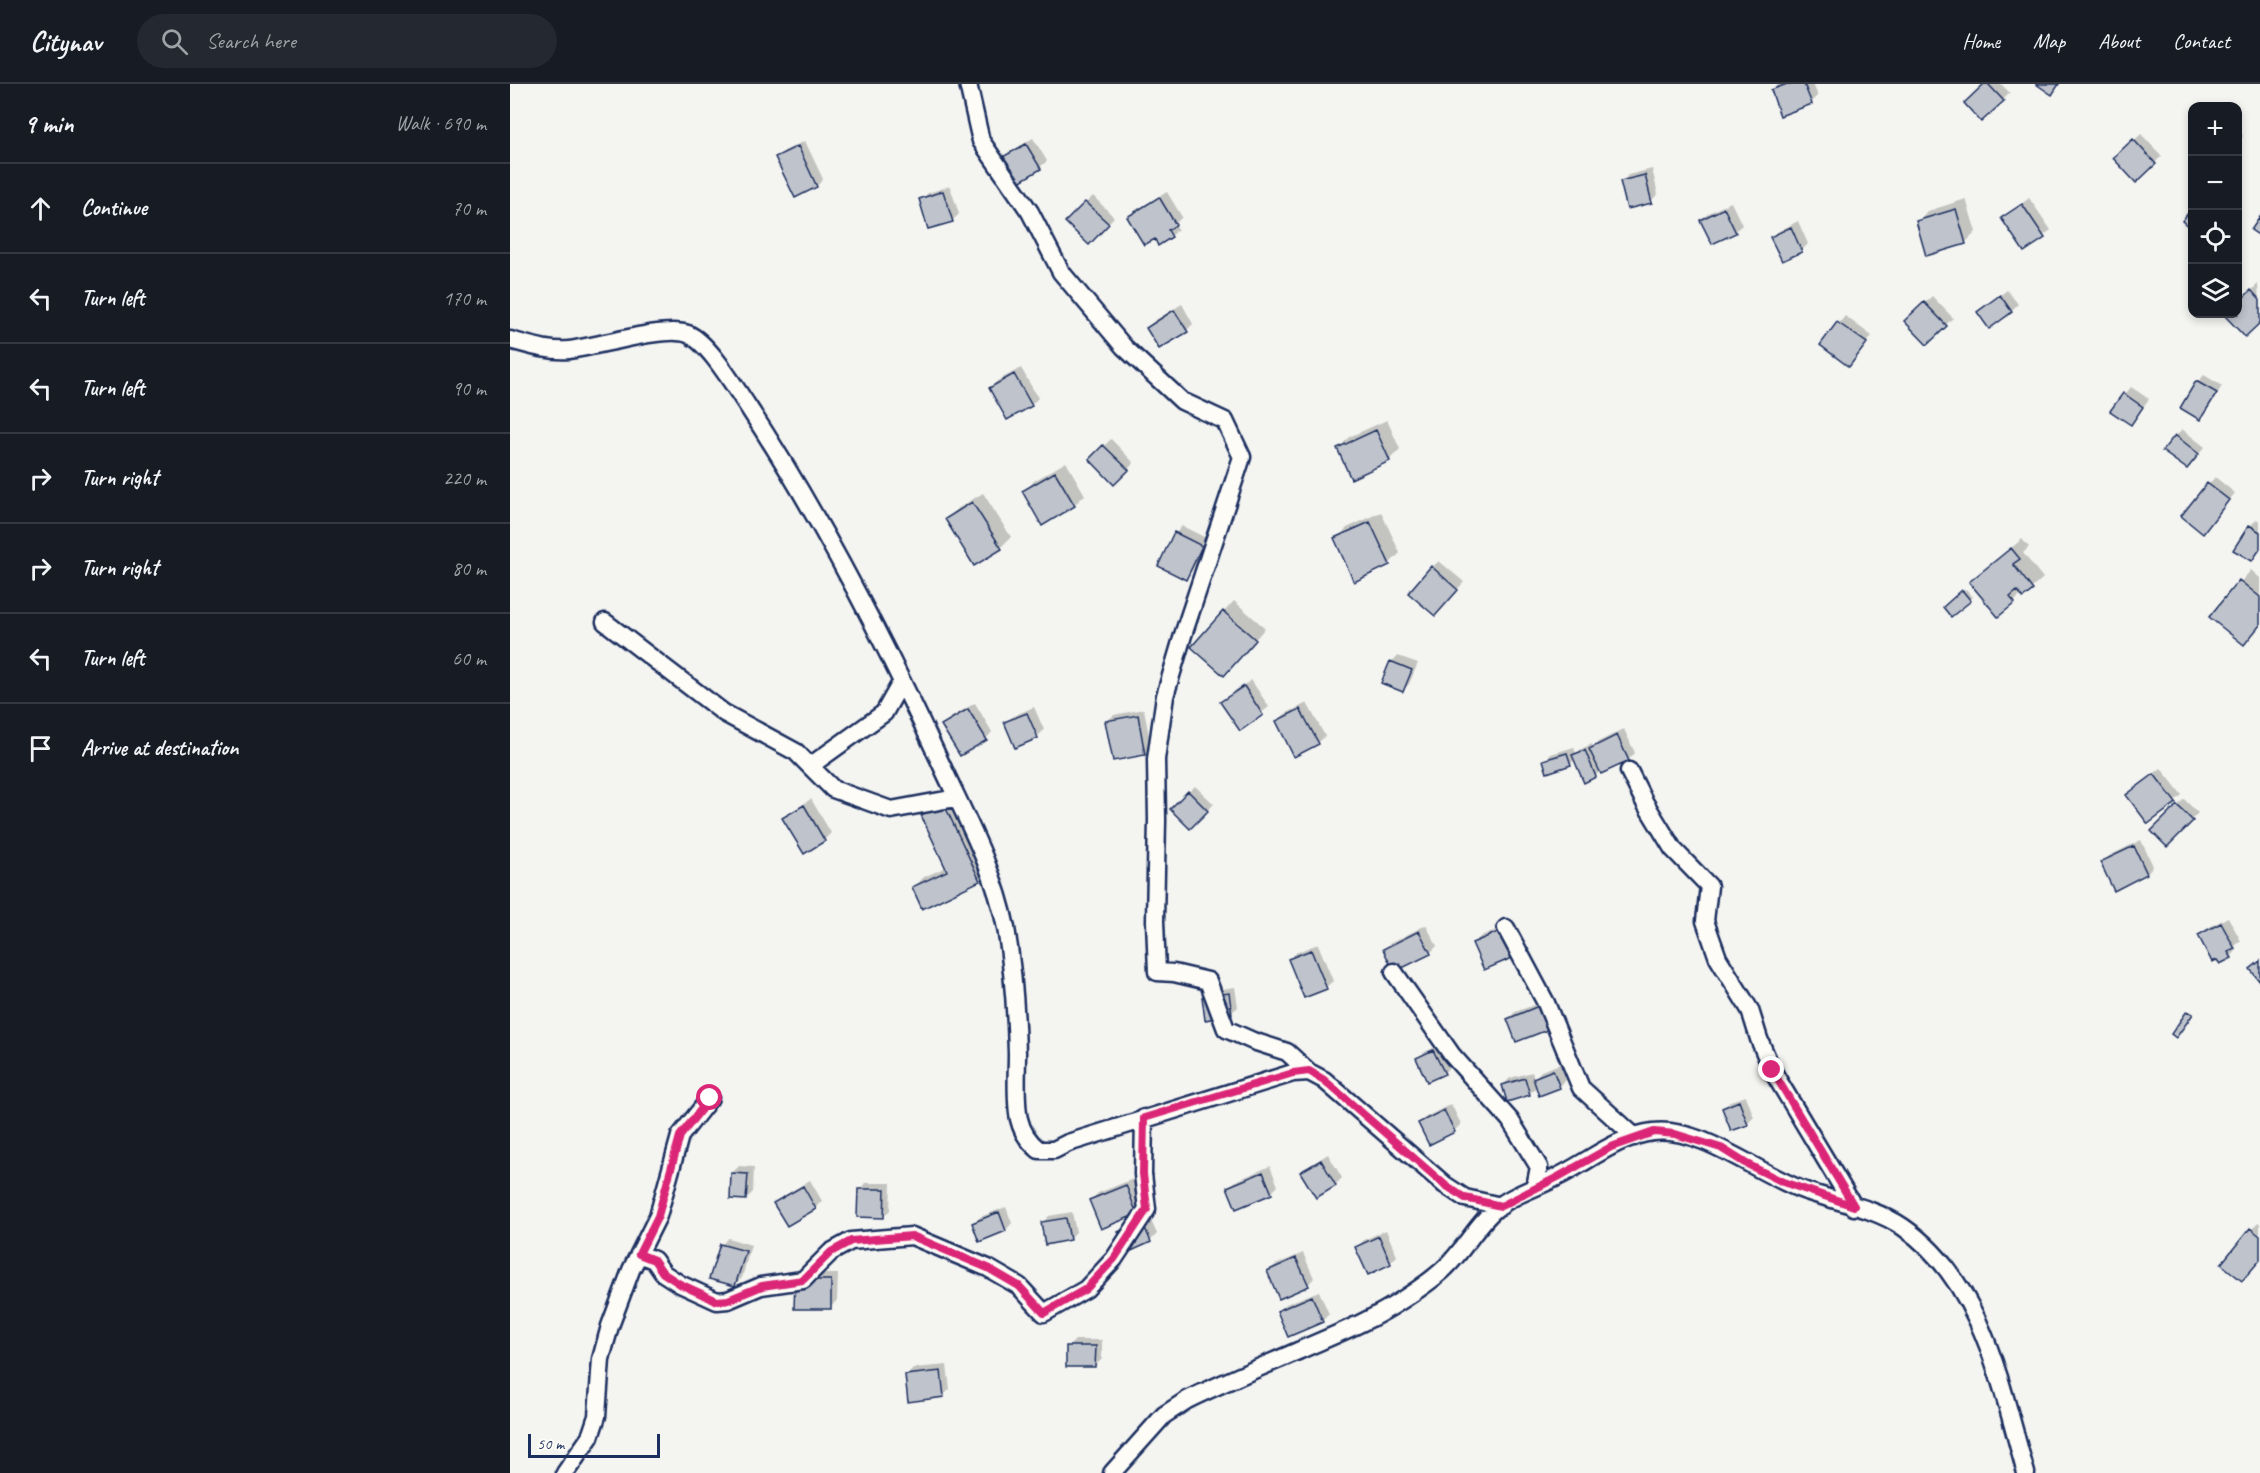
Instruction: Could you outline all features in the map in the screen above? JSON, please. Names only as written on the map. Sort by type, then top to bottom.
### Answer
[{"type":"street","points":[[969,84],[981,141],[1030,212],[1061,272],[1124,346],[1182,401],[1225,421],[1242,457],[1183,634],[1165,696],[1156,759],[1157,972],[1174,973],[1208,981],[1226,1029],[1287,1052],[1332,1087],[1445,1185],[1465,1198],[1501,1206]]},
{"type":"street","points":[[510,340],[540,348],[566,351],[663,332],[687,334],[720,364],[771,442],[835,551],[902,681],[996,889],[1006,928],[1016,1029],[1019,1118],[1030,1143],[1039,1150],[1054,1150],[1068,1143],[1144,1118],[1293,1073],[1309,1071]]},
{"type":"street","points":[[605,622],[724,713],[796,752],[833,789],[891,810],[956,798]]},
{"type":"street","points":[[810,766],[884,713],[902,681]]},
{"type":"street","points":[[1629,771],[1673,849],[1709,886],[1705,921],[1718,958],[1750,1010],[1772,1070],[1854,1206]]},
{"type":"street","points":[[1506,928],[1546,1003],[1581,1088],[1635,1137]]},
{"type":"street","points":[[1394,972],[1452,1055],[1510,1120],[1539,1167],[1534,1187]]},
{"type":"street","points":[[565,1473],[590,1437],[597,1416],[601,1359],[610,1326],[639,1254],[658,1216],[680,1136],[710,1098]]},
{"type":"street","points":[[639,1254],[654,1260],[663,1273],[680,1284],[717,1301],[728,1300],[762,1286],[803,1280],[831,1252],[851,1241],[912,1236],[988,1268],[1009,1280],[1019,1286],[1044,1313],[1086,1289],[1114,1259],[1147,1209],[1143,1174],[1144,1118]]},
{"type":"street","points":[[1112,1473],[1164,1415],[1187,1400],[1372,1319],[1447,1266],[1492,1211],[1611,1147],[1654,1132],[1700,1140],[1721,1148],[1745,1163],[1803,1191],[1883,1216],[1903,1227],[1944,1263],[1960,1288],[1984,1335],[2026,1473]]},
{"type":"building","points":[[1787,84],[1804,84],[1812,104],[1780,116],[1771,90]]},
{"type":"building","points":[[1984,84],[1988,84],[2004,101],[1981,122],[1964,103]]},
{"type":"building","points":[[2036,84],[2059,84],[2052,95]]},
{"type":"building","points":[[2133,139],[2156,164],[2136,183],[2113,158]]},
{"type":"building","points":[[1026,144],[1041,169],[1014,185],[999,159]]},
{"type":"building","points":[[798,146],[817,187],[795,198],[775,157]]},
{"type":"building","points":[[1645,175],[1652,203],[1627,209],[1620,181]]},
{"type":"building","points":[[943,191],[953,222],[928,229],[919,199]]},
{"type":"building","points":[[1159,197],[1176,225],[1168,230],[1172,237],[1158,246],[1155,239],[1144,245],[1127,217]]},
{"type":"building","points":[[1085,202],[1109,224],[1089,245],[1065,222]]},
{"type":"building","points":[[2022,204],[2045,238],[2024,252],[2001,218]]},
{"type":"building","points":[[1724,208],[1736,233],[1712,244],[1700,220]]},
{"type":"building","points":[[1956,209],[1966,244],[1926,256],[1916,221]]},
{"type":"building","points":[[2188,213],[2188,226],[2182,221]]},
{"type":"building","points":[[2260,217],[2260,236],[2251,230]]},
{"type":"building","points":[[1791,227],[1802,252],[1782,261],[1770,237]]},
{"type":"building","points":[[2251,290],[2260,300],[2260,323],[2245,337],[2227,318],[2242,318],[2242,299]]},
{"type":"building","points":[[2000,295],[2012,312],[1989,329],[1977,312]]},
{"type":"building","points":[[1924,302],[1947,326],[1927,345],[1904,321]]},
{"type":"building","points":[[1174,310],[1188,332],[1159,349],[1146,328]]},
{"type":"building","points":[[1837,322],[1867,343],[1849,367],[1820,345]]},
{"type":"building","points":[[1014,374],[1032,406],[1007,420],[989,388]]},
{"type":"building","points":[[2196,381],[2217,393],[2200,420],[2180,408]]},
{"type":"building","points":[[2123,393],[2143,407],[2131,425],[2110,411]]},
{"type":"building","points":[[1376,430],[1390,461],[1351,479],[1337,448]]},
{"type":"building","points":[[2175,435],[2199,454],[2187,469],[2162,451]]},
{"type":"building","points":[[1103,445],[1129,470],[1114,485],[1089,459]]},
{"type":"building","points":[[1055,472],[1075,506],[1042,526],[1022,491]]},
{"type":"building","points":[[2207,483],[2229,500],[2203,534],[2181,516]]},
{"type":"building","points":[[972,502],[1002,549],[974,566],[945,519]]},
{"type":"building","points":[[1370,522],[1390,565],[1354,582],[1334,538]]},
{"type":"building","points":[[2249,525],[2260,532],[2260,549],[2252,561],[2233,550]]},
{"type":"building","points":[[1174,532],[1202,546],[1186,580],[1158,566]]},
{"type":"building","points":[[2011,548],[2020,559],[2013,564],[2033,590],[2023,598],[2017,591],[2010,597],[2015,603],[1998,617],[1969,582]]},
{"type":"building","points":[[1431,566],[1458,590],[1435,616],[1408,593]]},
{"type":"building","points":[[2239,580],[2260,597],[2260,625],[2244,645],[2209,617]]},
{"type":"building","points":[[1962,590],[1971,601],[1951,617],[1943,607]]},
{"type":"building","points":[[1223,611],[1256,640],[1224,676],[1191,647]]},
{"type":"building","points":[[1390,661],[1412,670],[1403,692],[1381,683]]},
{"type":"building","points":[[1244,686],[1263,715],[1240,731],[1220,702]]},
{"type":"building","points":[[968,709],[987,740],[960,756],[941,725]]},
{"type":"building","points":[[1300,709],[1319,744],[1294,757],[1276,721]]},
{"type":"building","points":[[1027,713],[1038,738],[1015,748],[1004,722]]},
{"type":"building","points":[[1138,715],[1145,755],[1113,761],[1105,721]]},
{"type":"building","points":[[1617,735],[1629,761],[1601,774],[1589,749]]},
{"type":"building","points":[[1585,750],[1596,777],[1584,783],[1572,755]]},
{"type":"building","points":[[1567,753],[1571,765],[1547,773],[1543,760]]},
{"type":"building","points":[[2154,774],[2176,803],[2148,824],[2126,795]]},
{"type":"building","points":[[1188,791],[1208,811],[1190,829],[1170,809]]},
{"type":"building","points":[[944,804],[980,881],[922,909],[912,887],[947,871],[921,815]]},
{"type":"building","points":[[804,805],[825,841],[804,854],[782,818]]},
{"type":"building","points":[[2177,805],[2193,821],[2167,847],[2151,831]]},
{"type":"building","points":[[2134,846],[2147,874],[2114,891],[2100,862]]},
{"type":"building","points":[[2221,923],[2235,949],[2228,952],[2232,958],[2220,964],[2217,960],[2212,962],[2198,935]]},
{"type":"building","points":[[1503,930],[1514,957],[1484,970],[1472,943]]},
{"type":"building","points":[[1419,931],[1431,954],[1394,972],[1383,949]]},
{"type":"building","points":[[1311,950],[1327,989],[1304,998],[1288,959]]},
{"type":"building","points":[[2260,961],[2260,982],[2250,969]]},
{"type":"building","points":[[1229,993],[1232,1015],[1205,1020],[1202,997]]},
{"type":"building","points":[[1546,1003],[1555,1027],[1516,1042],[1507,1019]]},
{"type":"building","points":[[2187,1011],[2193,1014],[2176,1038],[2171,1034]]},
{"type":"building","points":[[1433,1050],[1445,1074],[1427,1082],[1416,1058]]},
{"type":"building","points":[[1553,1070],[1560,1088],[1539,1096],[1533,1078]]},
{"type":"building","points":[[1525,1078],[1530,1095],[1507,1102],[1502,1085]]},
{"type":"building","points":[[1739,1101],[1748,1125],[1731,1131],[1722,1108]]},
{"type":"building","points":[[1444,1110],[1455,1132],[1429,1145],[1418,1123]]},
{"type":"building","points":[[1321,1160],[1336,1186],[1316,1198],[1300,1172]]},
{"type":"building","points":[[1263,1172],[1272,1194],[1236,1209],[1227,1187]]},
{"type":"building","points":[[731,1173],[748,1174],[746,1200],[730,1199]]},
{"type":"building","points":[[1126,1185],[1137,1214],[1101,1229],[1089,1200]]},
{"type":"building","points":[[803,1186],[816,1209],[787,1226],[773,1203]]},
{"type":"building","points":[[858,1189],[885,1189],[884,1218],[857,1217]]},
{"type":"building","points":[[999,1212],[1006,1231],[979,1242],[972,1223]]},
{"type":"building","points":[[1066,1218],[1070,1240],[1045,1245],[1041,1222]]},
{"type":"building","points":[[1142,1221],[1151,1242],[1127,1253],[1118,1232]]},
{"type":"building","points":[[2250,1228],[2260,1236],[2260,1260],[2242,1281],[2221,1264]]},
{"type":"building","points":[[1379,1236],[1391,1264],[1368,1275],[1355,1247]]},
{"type":"building","points":[[720,1244],[746,1251],[735,1286],[709,1279]]},
{"type":"building","points":[[1296,1258],[1309,1286],[1279,1299],[1267,1271]]},
{"type":"building","points":[[795,1280],[831,1280],[831,1309],[794,1309]]},
{"type":"building","points":[[1312,1296],[1323,1322],[1288,1337],[1277,1311]]},
{"type":"building","points":[[1066,1346],[1096,1346],[1095,1367],[1066,1367]]},
{"type":"building","points":[[941,1371],[944,1397],[908,1402],[905,1375]]},
{"type":"route","points":[[710,1098],[680,1136],[658,1216],[639,1254],[654,1260],[663,1273],[680,1284],[717,1301],[728,1300],[762,1286],[803,1280],[831,1252],[851,1241],[912,1236],[988,1268],[1019,1286],[1044,1313],[1086,1289],[1114,1259],[1147,1209],[1143,1174],[1144,1118],[1293,1073],[1309,1071],[1324,1080],[1445,1185],[1465,1198],[1501,1206],[1512,1198],[1558,1177],[1611,1147],[1654,1132],[1700,1140],[1721,1148],[1745,1163],[1803,1191],[1854,1206],[1812,1140],[1772,1070]]}]
